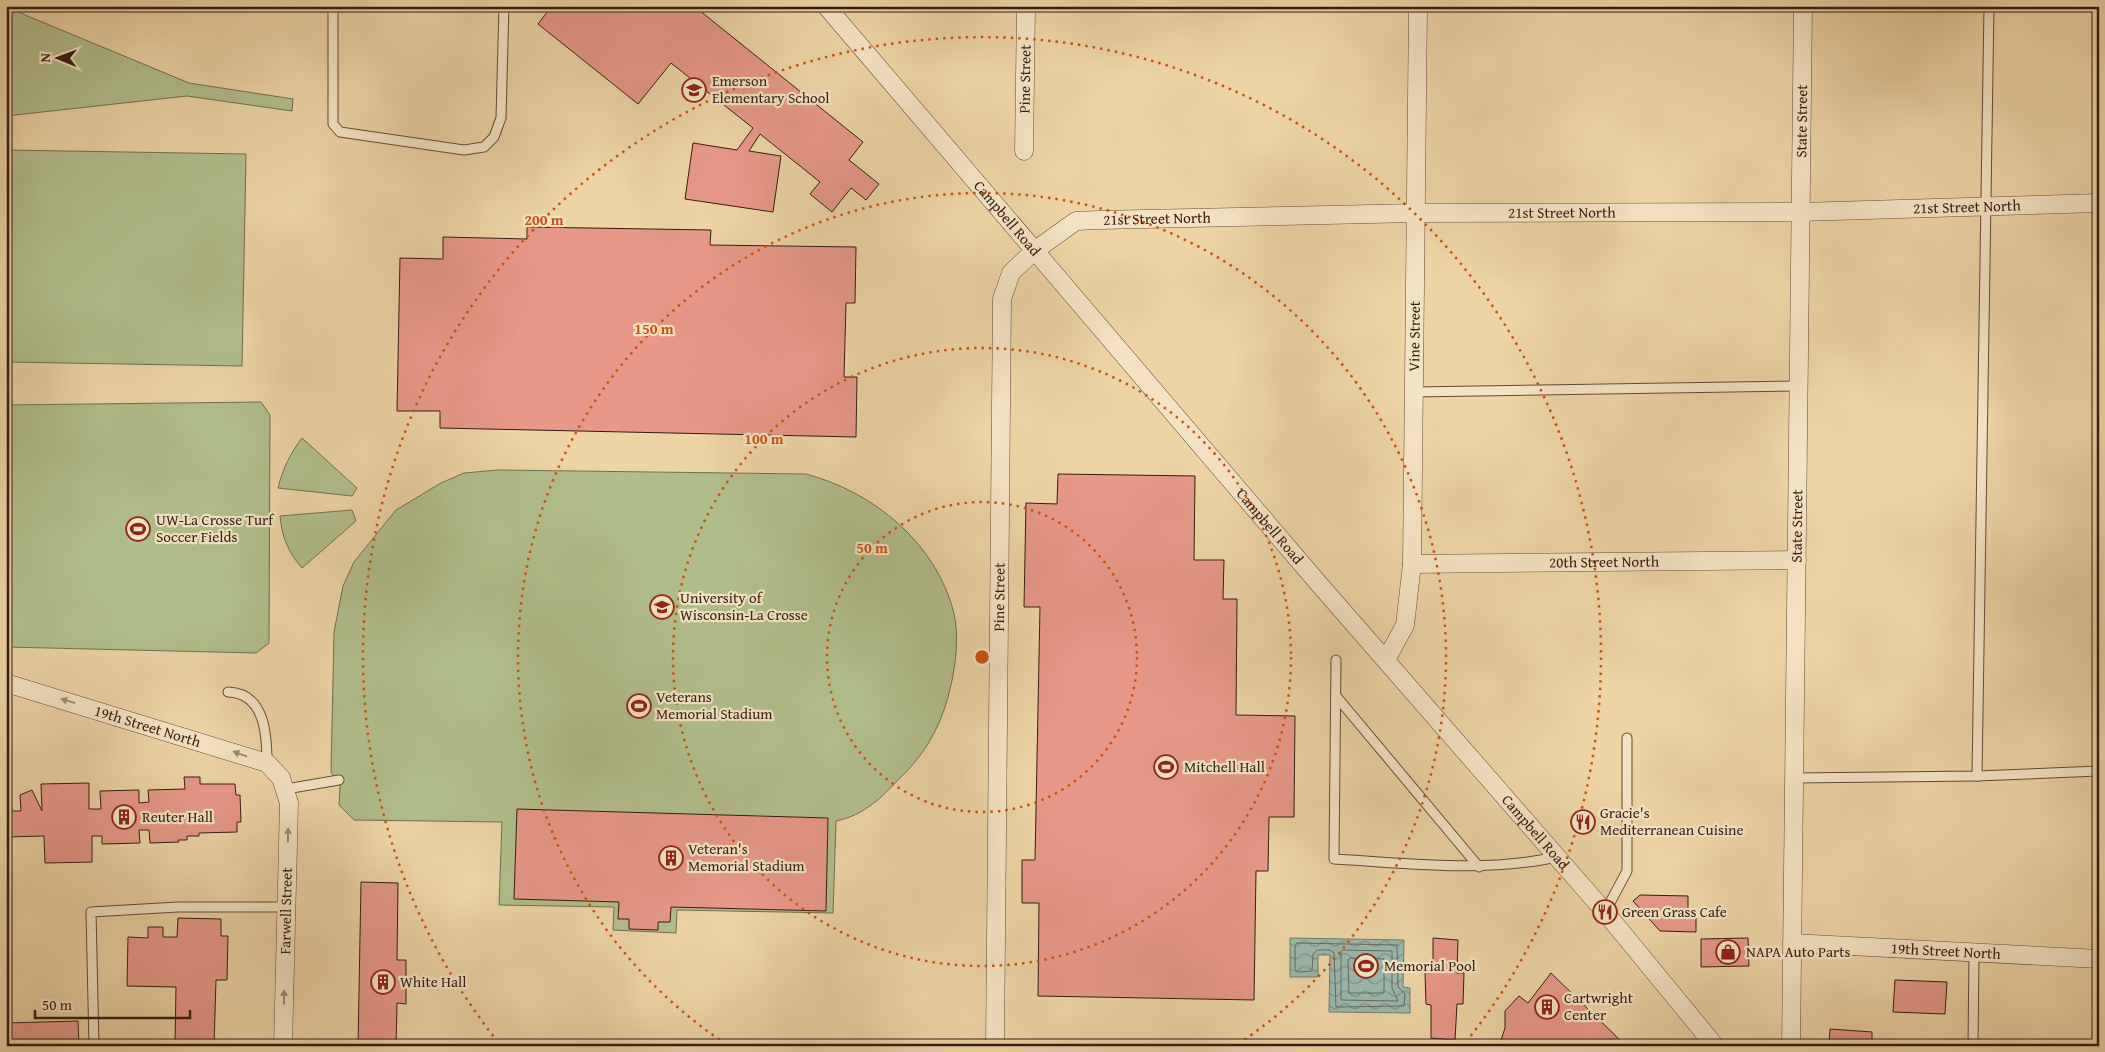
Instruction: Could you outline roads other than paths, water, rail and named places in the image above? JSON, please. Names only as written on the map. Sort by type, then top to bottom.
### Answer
[{"type":"street","name":"Campbell Road","points":[[826,6],[1034,251],[1605,912],[1715,1046]]},
{"type":"street","name":"Pine Street","points":[[1024,151],[1026,6]]},
{"type":"street","name":"Vine Street","points":[[1386,660],[1405,625],[1412,564],[1418,6]]},
{"type":"street","name":"State Street","points":[[1791,1046],[1803,6]]},
{"type":"street","name":"21st Street North","points":[[1034,251],[1076,221],[1416,213],[1800,212],[2099,203]]},
{"type":"street","name":"Pine Street","points":[[995,1046],[1002,299],[1011,273],[1034,251]]},
{"type":"street","name":"20th Street North","points":[[1412,564],[1797,560]]},
{"type":"street","name":"19th Street North","points":[[6,683],[268,763]]},
{"type":"street","points":[[268,763],[283,784]]},
{"type":"street","name":"Farwell Street","points":[[283,784],[289,803],[283,1046]]},
{"type":"street","name":"19th Street North","points":[[1792,943],[2099,959]]},
{"type":"lane","points":[[334,6],[333,124],[340,132],[464,150],[484,147],[494,137],[501,118],[504,6]]},
{"type":"lane","points":[[1978,776],[1988,6]]},
{"type":"lane","points":[[1414,392],[1799,386]]},
{"type":"lane","points":[[1336,660],[1334,859],[1479,867],[1532,862],[1557,857]]},
{"type":"lane","points":[[228,692],[240,692],[250,698],[260,713],[265,729],[268,763]]},
{"type":"lane","points":[[1336,696],[1479,867]]},
{"type":"lane","points":[[1605,912],[1627,871],[1628,738]]},
{"type":"lane","points":[[1794,778],[1978,776],[2099,771]]},
{"type":"lane","points":[[283,784],[339,780]]},
{"type":"lane","points":[[94,1046],[91,912],[178,908],[286,907]]},
{"type":"lane","points":[[1973,1046],[1974,952]]},
{"type":"water","name":"Memorial Pool","points":[[1290,938],[1404,940],[1403,987],[1410,988],[1410,1013],[1329,1012],[1330,955],[1318,955],[1318,977],[1290,977]]},
{"type":"place","name":"Emerson Elementary School","points":[[694,90]]},
{"type":"place","name":"UW-La Crosse Turf Soccer Fields","points":[[138,529]]},
{"type":"place","name":"University of Wisconsin-La Crosse","points":[[662,607]]},
{"type":"place","name":"Veterans Memorial Stadium","points":[[639,706]]},
{"type":"place","name":"Mitchell Hall","points":[[1166,767]]},
{"type":"place","name":"Reuter Hall","points":[[124,817]]},
{"type":"place","name":"Gracie's Mediterranean Cuisine","points":[[1583,822]]},
{"type":"place","name":"Veteran's Memorial Stadium","points":[[671,858]]},
{"type":"place","name":"Green Grass Cafe","points":[[1605,912]]},
{"type":"place","name":"NAPA Auto Parts","points":[[1728,952]]},
{"type":"place","name":"Memorial Pool","points":[[1366,966]]},
{"type":"place","name":"White Hall","points":[[383,982]]},
{"type":"place","name":"Cartwright Center","points":[[1547,1007]]}]
